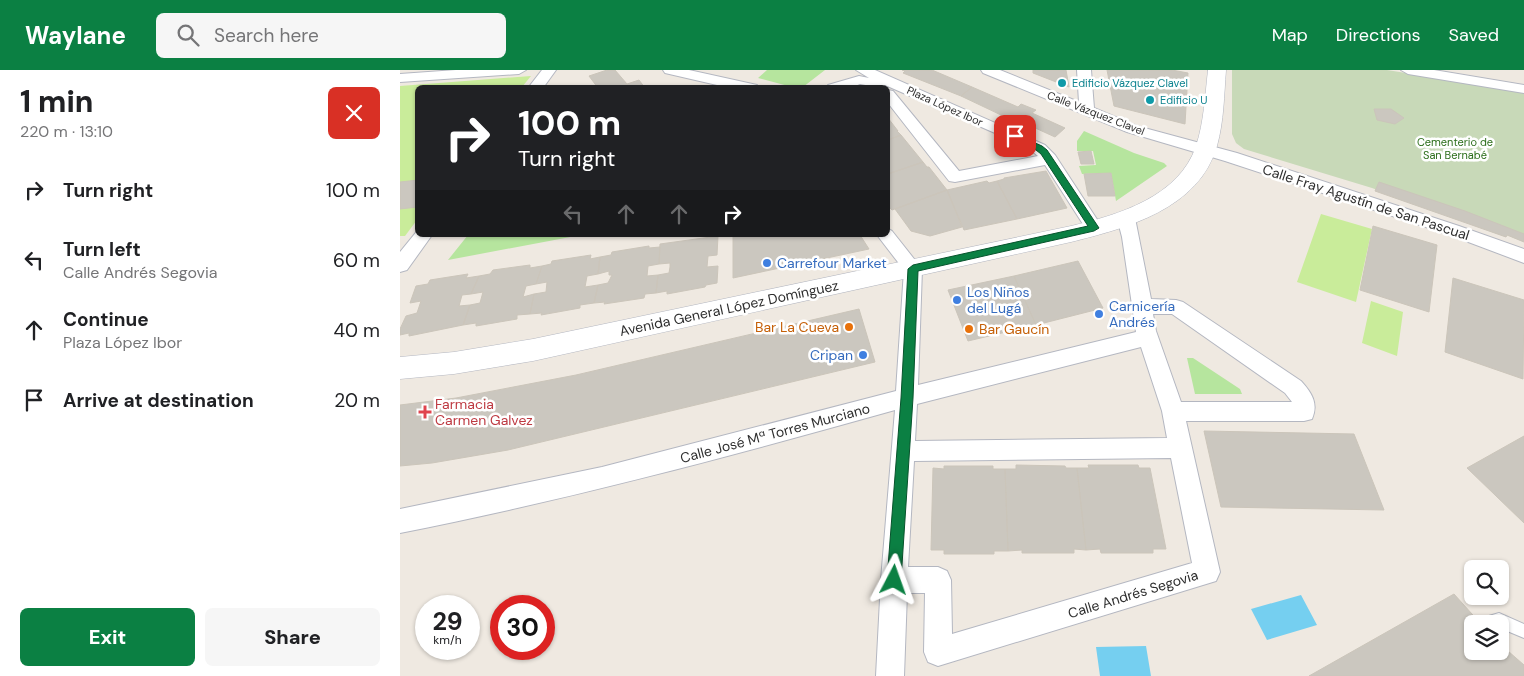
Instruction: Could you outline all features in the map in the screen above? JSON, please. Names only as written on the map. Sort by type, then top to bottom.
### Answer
[{"type":"main road","name":"Avenida General López Domínguez","points":[[400,368],[450,364],[521,354],[913,269],[1094,228],[1126,218],[1155,205],[1180,187],[1197,168],[1206,150],[1212,126],[1217,70]]},
{"type":"street","points":[[400,78],[518,70]]},
{"type":"street","points":[[537,85],[549,70]]},
{"type":"street","points":[[670,70],[738,85]]},
{"type":"street","points":[[822,85],[840,70]]},
{"type":"street","name":"Calle Vázquez Clavel","points":[[988,70],[1132,129],[1206,150]]},
{"type":"street","points":[[1084,70],[1087,98],[1086,111]]},
{"type":"street","points":[[1408,70],[1446,73],[1524,89]]},
{"type":"street","points":[[843,85],[859,80],[876,82]]},
{"type":"street","name":"Plaza López Ibor","points":[[890,88],[1033,144],[1049,159]]},
{"type":"street","name":"Plaza López Ibor","points":[[890,99],[955,177],[1049,159]]},
{"type":"street","name":"Calle Fray Agustín de San Pascual","points":[[1206,150],[1337,191],[1524,256]]},
{"type":"street","points":[[1049,159],[1094,228]]},
{"type":"street","name":"Calle Andrés Segovia","points":[[894,580],[938,580],[938,652],[1207,572],[1173,411],[1148,337],[1126,218]]},
{"type":"street","points":[[400,265],[421,237]]},
{"type":"street","points":[[888,237],[913,269],[890,676]]},
{"type":"street","points":[[1142,306],[1176,307],[1293,388],[1303,398],[1304,412],[1173,411]]},
{"type":"street","name":"Calle José Mª Torres Murciano","points":[[400,522],[550,491],[1148,337]]},
{"type":"street","points":[[903,451],[1181,448]]},
{"type":"lane","points":[[1509,624],[1524,631]]},
{"type":"green space","points":[[767,70],[825,70],[806,85],[784,85],[758,78]]},
{"type":"green space","name":"Cementerio de San Bernabé","points":[[1232,70],[1387,70],[1524,92],[1524,242],[1372,188],[1244,149],[1236,143],[1232,134]]},
{"type":"green space","points":[[531,76],[524,85],[415,85],[415,223],[405,236],[400,236],[400,86]]},
{"type":"green space","points":[[1084,131],[1134,153],[1164,163],[1167,166],[1116,201],[1111,173],[1082,174],[1079,166],[1096,165],[1093,151],[1077,151],[1077,141]]},
{"type":"green space","points":[[1321,214],[1372,229],[1356,302],[1297,282]]},
{"type":"green space","points":[[466,237],[570,237],[448,260]]},
{"type":"green space","points":[[1371,301],[1403,312],[1397,356],[1362,343]]},
{"type":"green space","points":[[1187,358],[1193,358],[1240,389],[1242,394],[1195,394]]},
{"type":"water","points":[[1301,595],[1317,625],[1267,640],[1251,609]]},
{"type":"water","points":[[1146,646],[1151,676],[1100,676],[1096,647]]},
{"type":"building","points":[[607,70],[615,70],[627,84],[639,80],[643,85],[596,85],[589,76]]},
{"type":"building","points":[[902,70],[932,70],[972,87],[961,96],[903,73],[905,71]]},
{"type":"building","name":"Edificio Vázquez Clavel","points":[[1033,70],[1066,70],[1069,87],[1033,73]]},
{"type":"building","name":"Edificio U","points":[[1107,70],[1172,70],[1188,73],[1185,124],[1114,106]]},
{"type":"building","points":[[972,87],[1018,107],[1021,104],[1036,110],[1032,113],[1065,128],[1055,137],[1022,122],[1020,124],[961,96]]},
{"type":"building","points":[[1374,109],[1391,109],[1404,118],[1395,124],[1377,120]]},
{"type":"building","points":[[890,121],[897,131],[901,135],[890,139]]},
{"type":"building","points":[[901,135],[923,162],[890,173],[890,139]]},
{"type":"building","points":[[1091,151],[1094,164],[1081,164],[1078,152]]},
{"type":"building","points":[[923,162],[947,190],[892,210],[890,208],[890,173]]},
{"type":"building","points":[[1046,171],[1067,208],[1017,219],[997,181],[1004,178]]},
{"type":"building","points":[[1111,173],[1115,196],[1088,196],[1084,174]]},
{"type":"building","points":[[415,180],[415,207],[400,209],[400,182]]},
{"type":"building","points":[[987,181],[989,183],[997,181],[1017,219],[964,230],[947,190]]},
{"type":"building","points":[[1379,182],[1465,211],[1524,234],[1524,242],[1375,191]]},
{"type":"building","points":[[947,190],[962,227],[930,236],[911,231],[895,209]]},
{"type":"building","points":[[1373,226],[1437,245],[1429,312],[1360,290]]},
{"type":"building","points":[[718,237],[717,255],[708,256],[707,267],[718,266],[717,283],[667,294],[667,291],[656,293],[658,275],[669,273],[670,267],[670,263],[659,264],[660,244]]},
{"type":"building","name":"Carrefour Market","points":[[733,237],[861,237],[869,249],[733,278]]},
{"type":"building","points":[[649,246],[649,248],[660,247],[659,264],[648,266],[647,276],[658,275],[656,293],[645,294],[644,298],[604,304],[605,302],[594,303],[598,285],[608,283],[612,275],[609,275],[609,271],[598,274],[600,257],[611,255],[612,252]]},
{"type":"building","points":[[591,255],[590,259],[600,257],[598,274],[587,276],[585,287],[598,285],[594,303],[580,305],[580,308],[541,315],[542,313],[530,314],[534,294],[546,292],[547,282],[536,284],[542,266],[551,264],[552,261]]},
{"type":"building","points":[[1078,261],[1103,308],[1036,325],[1014,276]]},
{"type":"building","points":[[530,265],[530,268],[542,266],[536,284],[526,286],[523,297],[534,294],[530,314],[517,315],[517,319],[476,326],[476,323],[463,325],[470,305],[480,303],[483,292],[471,294],[479,276],[490,274],[493,270]]},
{"type":"building","points":[[468,274],[466,278],[479,276],[471,294],[462,295],[459,306],[470,305],[463,325],[409,336],[409,333],[400,335],[400,329],[406,316],[417,313],[421,301],[410,303],[416,286],[428,284],[430,280]]},
{"type":"building","points":[[1014,276],[1036,325],[968,341],[948,290]]},
{"type":"building","points":[[1453,278],[1524,300],[1523,379],[1445,352]]},
{"type":"building","points":[[859,309],[875,362],[508,450],[432,463],[400,466],[400,405],[456,398],[576,375]]},
{"type":"building","points":[[1204,431],[1354,434],[1384,510],[1221,507]]},
{"type":"building","points":[[1524,436],[1524,523],[1467,468]]},
{"type":"building","points":[[1016,465],[1077,468],[1086,550],[1074,549],[1074,553],[1022,553],[1022,550],[1008,551],[1005,469],[1016,469]]},
{"type":"building","points":[[1088,465],[1138,465],[1139,468],[1150,468],[1166,549],[1153,549],[1153,553],[1101,553],[1100,549],[1086,550],[1077,468],[1089,468]]},
{"type":"building","points":[[944,466],[993,466],[993,469],[1005,469],[1008,551],[994,551],[994,554],[944,554],[944,550],[931,550],[933,468],[944,469]]},
{"type":"building","points":[[1454,594],[1473,615],[1464,615],[1464,660],[1509,660],[1509,652],[1524,665],[1524,676],[1309,676]]},
{"type":"place","name":"Edificio Vázquez Clavel","points":[[1062,83]]},
{"type":"place","name":"Edificio U","points":[[1150,100]]},
{"type":"place","name":"Carrefour Market","points":[[767,263]]},
{"type":"place","name":"Los Niños del Lugá","points":[[957,300]]},
{"type":"place","name":"Carnicería Andrés","points":[[1099,314]]},
{"type":"place","name":"Bar La Cueva","points":[[849,327]]},
{"type":"place","name":"Bar Gaucín","points":[[969,329]]},
{"type":"place","name":"Cripan","points":[[863,355]]},
{"type":"place","name":"Farmacia Carmen Galvez","points":[[425,412]]},
{"type":"route","points":[[894,580],[907,398],[913,269],[1094,228],[1044,152],[1015,136]]}]
